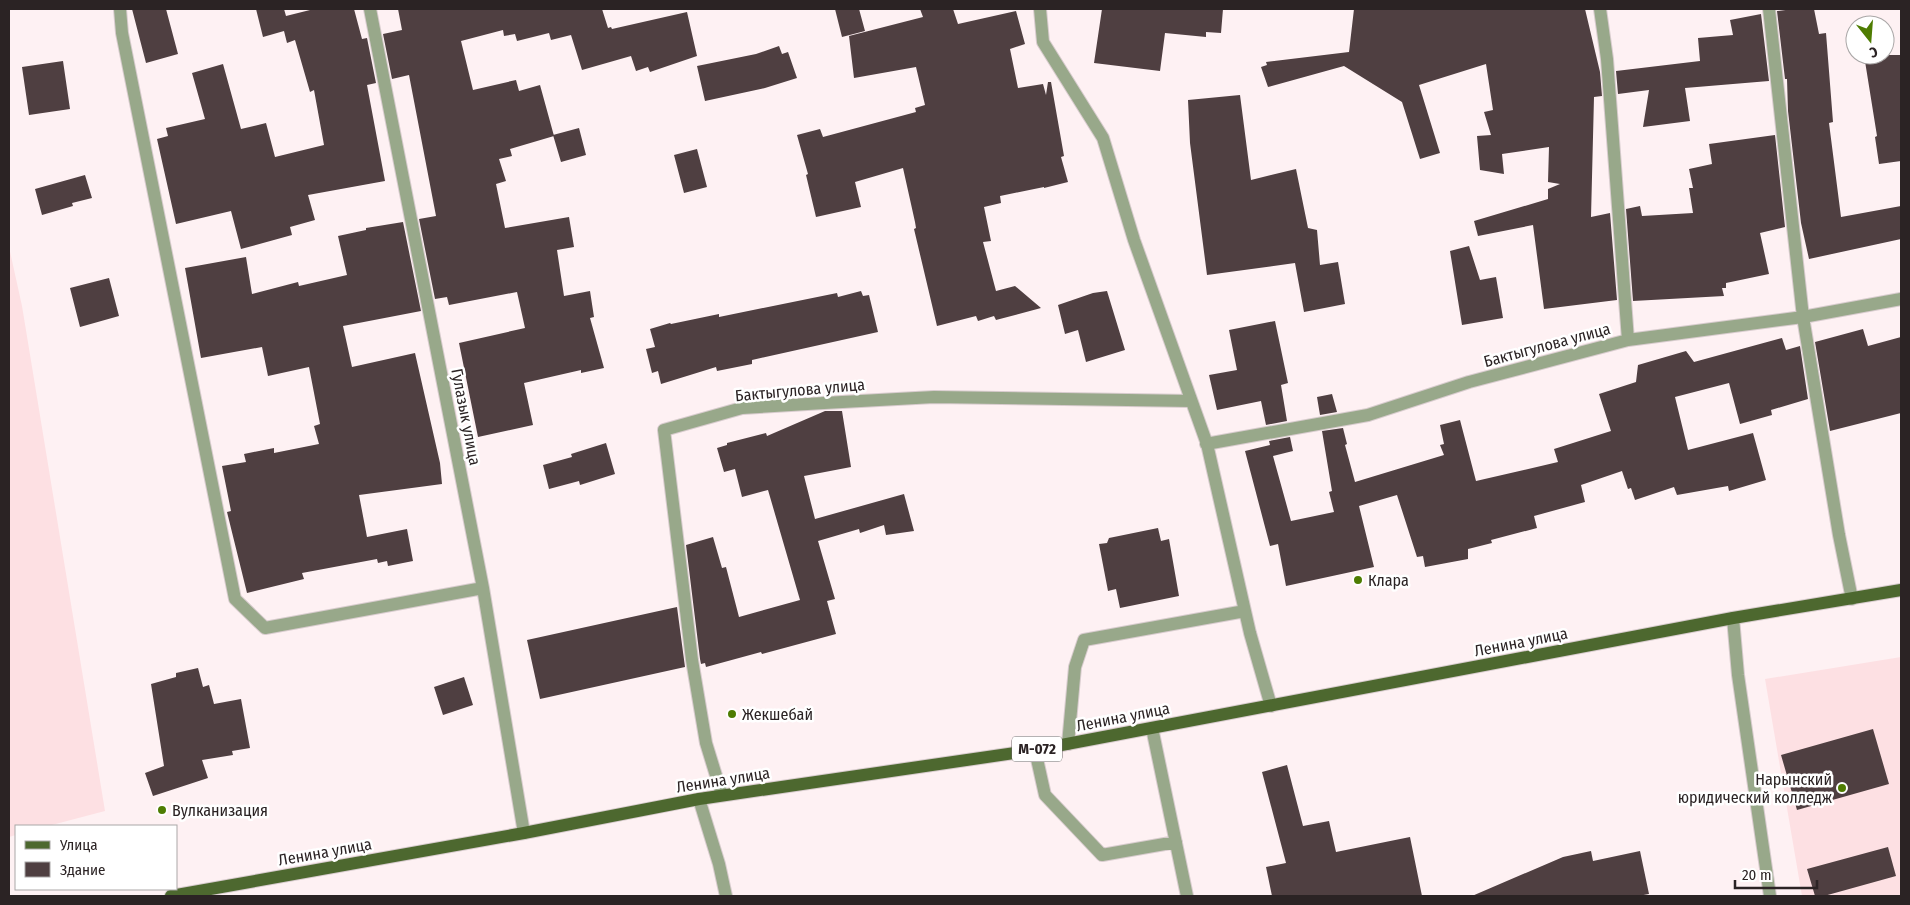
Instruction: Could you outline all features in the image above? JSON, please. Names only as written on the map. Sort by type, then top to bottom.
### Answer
[{"type":"main road","name":"Ленина улица","points":[[171,896],[524,833],[699,799],[1068,744],[1733,618],[1901,590]]},
{"type":"street","points":[[120,9],[124,43],[234,599],[265,628],[483,588]]},
{"type":"street","name":"Гулазык улица","points":[[370,9],[483,588],[524,833]]},
{"type":"street","points":[[1040,9],[1043,42],[1103,138],[1134,240],[1206,444],[1245,611],[1271,706]]},
{"type":"street","points":[[1600,9],[1607,59],[1628,340]]},
{"type":"street","points":[[1769,9],[1803,317],[1839,535],[1852,599]]},
{"type":"street","name":"Бактыгулова улица","points":[[1206,444],[1368,415],[1470,382],[1628,340],[1803,317],[1901,299]]},
{"type":"street","name":"Бактыгулова улица","points":[[722,796],[706,743],[692,660],[664,430],[742,408],[824,403],[934,397],[1191,401]]},
{"type":"street","points":[[1068,744],[1075,667],[1084,640],[1245,611]]},
{"type":"street","points":[[1733,618],[1738,676],[1770,896]]},
{"type":"street","points":[[1152,728],[1187,896]]},
{"type":"street","points":[[1034,750],[1045,794],[1102,855],[1176,842]]},
{"type":"street","points":[[699,799],[719,864],[726,896]]},
{"type":"shaded area","points":[[9,247],[22,306],[105,811],[52,825],[15,825],[15,835],[9,837]]},
{"type":"shaded area","name":"Нарынский юридический колледж","points":[[1901,657],[1901,896],[1802,896],[1765,679]]},
{"type":"building","points":[[132,9],[166,9],[178,54],[146,63]]},
{"type":"building","points":[[256,9],[284,9],[286,16],[314,9],[354,9],[362,39],[367,38],[376,83],[367,85],[385,181],[308,195],[315,220],[290,227],[292,235],[241,249],[231,211],[176,224],[157,139],[168,136],[166,128],[205,119],[192,73],[223,64],[241,129],[266,123],[275,157],[324,145],[314,90],[310,92],[295,40],[287,43],[284,31],[263,37]]},
{"type":"building","points":[[398,9],[602,9],[608,28],[611,27],[612,29],[687,12],[697,56],[650,72],[648,67],[636,71],[631,56],[582,70],[571,35],[551,40],[549,33],[517,41],[515,34],[504,36],[503,30],[461,41],[473,90],[516,80],[519,91],[540,85],[554,136],[510,149],[512,156],[499,159],[506,181],[496,184],[505,228],[569,217],[574,247],[557,250],[564,296],[590,291],[594,317],[590,318],[604,368],[581,373],[581,370],[524,383],[533,425],[478,437],[459,343],[525,328],[517,292],[449,305],[447,297],[435,299],[419,219],[436,216],[409,75],[392,79],[383,34],[402,30]]},
{"type":"building","points":[[835,9],[859,9],[865,31],[842,37]]},
{"type":"building","points":[[920,9],[953,9],[958,24],[1016,11],[1025,44],[1010,49],[1018,88],[1043,84],[1046,95],[1048,82],[1051,82],[1064,156],[1061,157],[1068,182],[1000,196],[1001,203],[984,207],[991,241],[983,242],[996,291],[1015,286],[1041,308],[996,320],[994,316],[978,321],[976,316],[937,326],[914,229],[916,228],[915,222],[903,168],[855,182],[861,207],[816,217],[806,175],[808,174],[797,135],[820,129],[823,137],[916,112],[915,108],[925,105],[916,67],[854,78],[849,36],[923,17]]},
{"type":"building","points":[[1102,9],[1223,9],[1221,33],[1206,32],[1206,37],[1165,33],[1160,71],[1094,63]]},
{"type":"building","points":[[1354,9],[1585,9],[1600,72],[1602,96],[1594,97],[1591,217],[1610,213],[1617,300],[1544,309],[1533,225],[1478,236],[1474,221],[1548,199],[1548,189],[1560,184],[1548,182],[1549,147],[1502,154],[1504,174],[1480,170],[1477,136],[1491,135],[1484,112],[1493,110],[1486,64],[1419,85],[1440,153],[1420,159],[1402,102],[1344,66],[1268,87],[1261,67],[1267,65],[1266,62],[1349,52]]},
{"type":"building","points":[[1814,9],[1819,34],[1826,33],[1833,122],[1829,123],[1841,217],[1901,206],[1901,239],[1809,259],[1801,223],[1788,111],[1787,79],[1785,79],[1777,11]]},
{"type":"building","points":[[1761,14],[1769,81],[1685,88],[1690,121],[1643,127],[1649,90],[1618,94],[1616,71],[1700,61],[1698,38],[1733,35],[1730,20]]},
{"type":"building","points":[[779,46],[782,54],[788,52],[797,78],[765,88],[705,101],[697,66],[756,54]]},
{"type":"building","points":[[1895,55],[1901,55],[1901,161],[1879,164],[1875,137],[1877,136],[1866,65],[1895,65]]},
{"type":"building","points":[[63,61],[70,109],[29,115],[22,67]]},
{"type":"building","points":[[1240,95],[1251,180],[1296,169],[1308,228],[1317,230],[1320,265],[1338,262],[1345,304],[1304,312],[1295,263],[1207,275],[1190,143],[1188,100]]},
{"type":"building","points":[[579,128],[586,155],[561,162],[553,135]]},
{"type":"building","points":[[1775,135],[1785,227],[1760,233],[1769,274],[1726,283],[1726,288],[1722,288],[1724,296],[1633,301],[1626,209],[1640,206],[1642,216],[1693,213],[1689,188],[1693,188],[1689,169],[1712,164],[1709,144]]},
{"type":"building","points":[[697,149],[707,187],[684,193],[674,155]]},
{"type":"building","points":[[85,175],[92,198],[72,203],[73,206],[42,215],[35,189]]},
{"type":"building","points":[[403,222],[421,311],[343,326],[352,367],[415,353],[440,463],[442,484],[359,495],[367,537],[407,529],[413,561],[388,566],[387,561],[378,563],[377,559],[302,573],[304,579],[247,593],[227,512],[231,511],[222,466],[246,462],[244,454],[274,448],[274,453],[319,444],[314,426],[320,424],[309,367],[268,376],[262,347],[201,358],[185,268],[246,257],[252,294],[298,282],[299,286],[347,275],[338,236],[366,230],[366,228]]},
{"type":"building","points":[[1469,246],[1480,280],[1496,277],[1503,318],[1462,325],[1450,251]]},
{"type":"building","points":[[109,278],[119,316],[80,327],[70,288]]},
{"type":"building","points":[[861,291],[863,296],[869,295],[878,332],[752,360],[752,364],[717,371],[716,367],[661,384],[658,371],[652,373],[646,349],[655,347],[650,329],[670,323],[719,314],[719,317],[837,293],[838,297]]},
{"type":"building","points":[[1107,291],[1125,350],[1086,362],[1078,330],[1065,334],[1058,305],[1093,293]]},
{"type":"building","points":[[1275,321],[1288,383],[1281,385],[1287,421],[1266,425],[1261,401],[1217,410],[1209,375],[1237,370],[1229,330]]},
{"type":"building","points":[[1863,329],[1868,346],[1901,337],[1901,413],[1830,431],[1815,342]]},
{"type":"building","points":[[1782,338],[1786,350],[1800,346],[1808,399],[1771,410],[1772,415],[1740,424],[1729,383],[1675,397],[1688,450],[1753,433],[1766,480],[1729,491],[1728,486],[1677,495],[1674,487],[1635,500],[1631,488],[1628,489],[1622,471],[1581,485],[1585,502],[1534,516],[1537,528],[1491,540],[1492,543],[1468,549],[1468,559],[1425,567],[1423,556],[1417,557],[1397,495],[1359,506],[1374,567],[1286,586],[1278,544],[1270,546],[1245,451],[1270,445],[1269,441],[1290,437],[1293,451],[1273,456],[1291,521],[1334,512],[1329,492],[1332,491],[1322,431],[1343,428],[1347,444],[1345,445],[1355,482],[1444,455],[1440,445],[1444,444],[1440,425],[1460,420],[1476,481],[1558,462],[1554,449],[1611,431],[1599,394],[1636,382],[1638,365],[1686,351],[1694,362]]},
{"type":"building","points":[[1332,394],[1337,412],[1320,415],[1317,397]]},
{"type":"building","points":[[825,411],[842,411],[851,467],[804,476],[815,519],[904,494],[914,531],[886,535],[884,525],[860,533],[859,529],[818,541],[835,599],[827,601],[836,634],[706,667],[705,663],[701,664],[700,659],[686,545],[713,537],[722,568],[726,567],[739,617],[800,600],[768,490],[742,497],[735,469],[724,472],[717,448],[727,445],[727,443],[766,433],[767,436]]},
{"type":"building","points":[[606,443],[615,474],[580,485],[579,481],[549,489],[543,465],[572,457],[571,454]]},
{"type":"building","points":[[1158,528],[1161,541],[1169,539],[1179,596],[1120,608],[1116,589],[1108,591],[1099,544],[1107,543],[1109,538]]},
{"type":"building","points":[[677,607],[685,667],[540,699],[527,640]]},
{"type":"building","points":[[198,668],[203,687],[209,685],[214,704],[241,699],[250,748],[232,751],[233,755],[202,760],[208,778],[153,796],[145,773],[164,766],[151,684],[176,677],[176,673]]},
{"type":"building","points":[[464,677],[473,705],[443,715],[434,687]]},
{"type":"building","points":[[1873,729],[1889,784],[1797,810],[1781,755]]},
{"type":"building","points":[[1287,765],[1303,826],[1329,821],[1336,852],[1410,837],[1422,896],[1272,896],[1266,867],[1286,863],[1262,772]]},
{"type":"building","points":[[1888,847],[1896,876],[1824,896],[1815,896],[1807,869]]},
{"type":"building","points":[[1591,851],[1593,861],[1640,851],[1649,894],[1638,896],[1472,896],[1563,857]]},
{"type":"place","name":"Клара","points":[[1358,580]]},
{"type":"place","name":"Жекшебай","points":[[732,714]]},
{"type":"place","name":"Нарынский юридический колледж","points":[[1842,788]]},
{"type":"place","name":"Вулканизация","points":[[162,810]]}]
